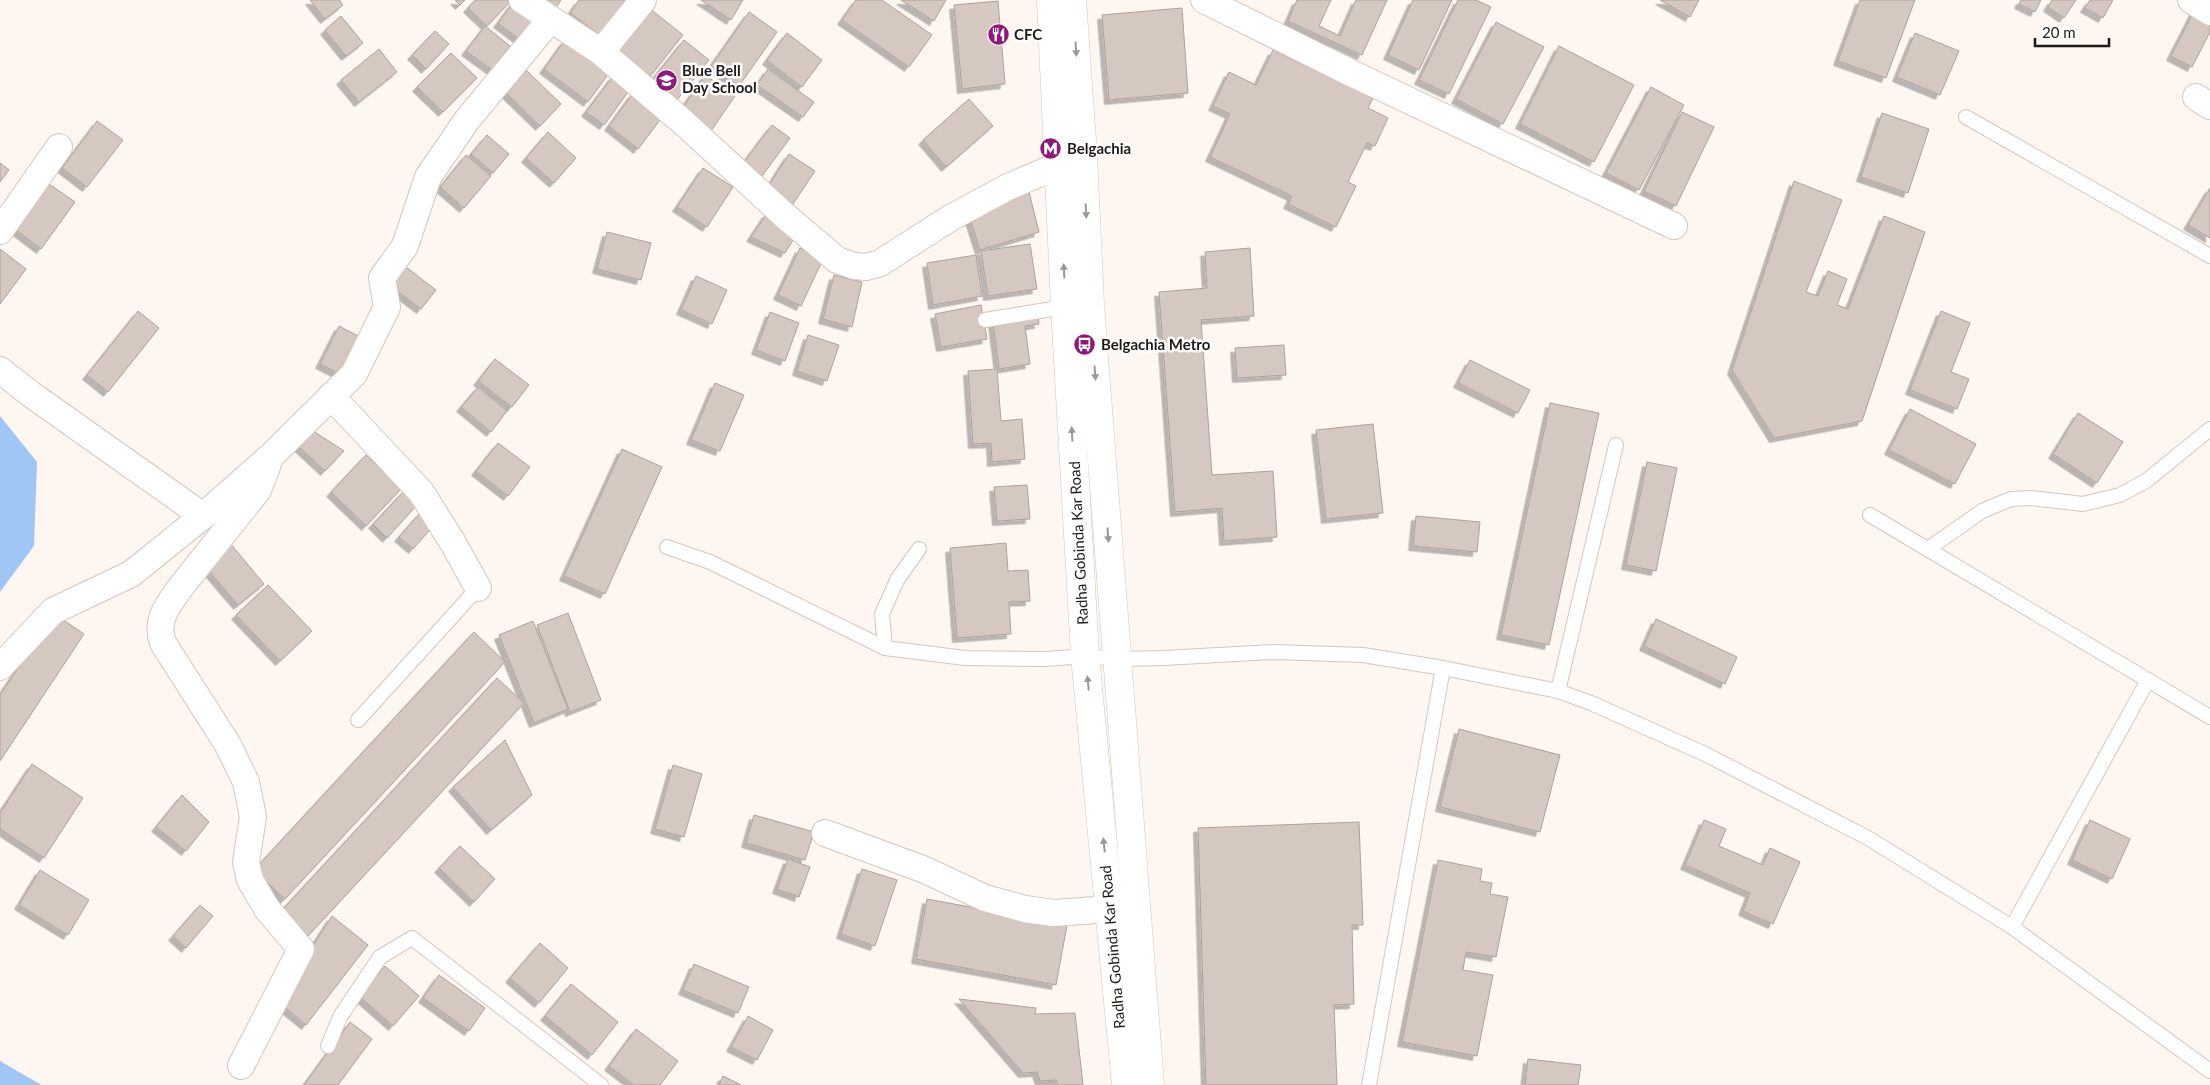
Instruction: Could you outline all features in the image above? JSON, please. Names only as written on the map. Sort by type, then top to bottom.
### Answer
[{"type":"main road","name":"Radha Gobinda Kar Road","points":[[1051,0],[1065,307],[1085,656],[1126,1085]]},
{"type":"main road","points":[[1072,0],[1083,155],[1090,305],[1150,1085]]},
{"type":"street","points":[[522,0],[550,20],[602,52],[684,123],[784,215],[838,260],[854,266],[866,267],[880,264],[952,217],[1008,187],[1083,155]]},
{"type":"street","points":[[602,52],[643,0]]},
{"type":"street","points":[[1204,0],[1351,73],[1674,226]]},
{"type":"street","points":[[2191,0],[2210,12]]},
{"type":"street","points":[[0,667],[53,611],[131,574],[202,516],[271,456],[354,374],[387,307],[382,278],[405,246],[428,177],[467,120],[550,20]]},
{"type":"street","points":[[0,231],[59,147]]},
{"type":"street","points":[[0,370],[202,516]]},
{"type":"street","points":[[331,396],[421,492],[454,543],[478,588]]},
{"type":"street","points":[[241,1066],[301,949],[267,908],[250,880],[246,862],[253,808],[246,782],[228,745],[163,643],[160,634],[160,622],[168,605],[180,588],[258,490],[271,456]]},
{"type":"street","points":[[825,833],[925,870],[993,900],[1025,909],[1054,913],[1110,909]]},
{"type":"lane","points":[[1966,117],[2210,256]]},
{"type":"lane","points":[[986,320],[1065,307]]},
{"type":"lane","points":[[1928,550],[1982,511],[2011,499],[2031,498],[2083,504],[2120,496],[2146,481],[2210,430]]},
{"type":"lane","points":[[1558,691],[1616,445]]},
{"type":"lane","points":[[1870,515],[2210,717]]},
{"type":"lane","points":[[667,547],[710,562],[885,648],[965,658],[1085,656],[1118,659],[1294,653],[1363,655],[1443,668],[1558,691],[1591,703],[1705,754],[1868,838],[2012,927],[2210,1071]]},
{"type":"lane","points":[[885,648],[882,614],[896,580],[919,549]]},
{"type":"lane","points":[[358,720],[478,588]]},
{"type":"lane","points":[[1369,1085],[1443,668]]},
{"type":"lane","points":[[2012,927],[2148,680]]},
{"type":"lane","points":[[328,1046],[340,1017],[380,956],[412,938],[601,1085]]},
{"type":"water","points":[[0,416],[37,462],[34,546],[0,592]]},
{"type":"water","points":[[0,1061],[38,1083],[41,1085],[0,1085]]},
{"type":"building","points":[[310,0],[339,0],[343,5],[325,19]]},
{"type":"building","points":[[455,0],[465,0],[460,5]]},
{"type":"building","points":[[475,0],[511,1],[487,26],[468,8]]},
{"type":"building","points":[[515,0],[537,17],[519,39],[498,23]]},
{"type":"building","points":[[535,0],[561,0],[553,12]]},
{"type":"building","points":[[579,0],[627,0],[601,36],[570,13]]},
{"type":"building","points":[[701,0],[743,0],[731,20]]},
{"type":"building","points":[[856,0],[882,0],[932,35],[909,67],[842,20]]},
{"type":"building","points":[[901,0],[946,0],[934,21]]},
{"type":"building","points":[[1297,0],[1331,0],[1319,26],[1340,36],[1356,0],[1387,0],[1362,55],[1288,21]]},
{"type":"building","points":[[1413,0],[1452,0],[1419,70],[1388,55]]},
{"type":"building","points":[[1458,0],[1476,0],[1491,7],[1449,94],[1419,80]]},
{"type":"building","points":[[1660,0],[1699,0],[1690,17]]},
{"type":"building","points":[[1860,0],[1915,0],[1886,78],[1838,61]]},
{"type":"building","points":[[2021,0],[2041,0],[2035,12],[2019,4]]},
{"type":"building","points":[[2052,0],[2076,0],[2064,18],[2048,7]]},
{"type":"building","points":[[2090,0],[2113,0],[2103,18],[2085,8]]},
{"type":"building","points":[[998,1],[1005,84],[962,89],[954,5]]},
{"type":"building","points":[[644,4],[683,35],[649,78],[610,46]]},
{"type":"building","points":[[1182,8],[1188,93],[1109,100],[1102,15]]},
{"type":"building","points":[[2194,11],[2210,20],[2210,32],[2192,67],[2171,56]]},
{"type":"building","points":[[749,12],[777,32],[739,86],[711,66]]},
{"type":"building","points":[[341,16],[363,43],[346,56],[325,30]]},
{"type":"building","points":[[1496,22],[1544,47],[1503,124],[1456,99]]},
{"type":"building","points":[[485,26],[510,46],[492,70],[466,51]]},
{"type":"building","points":[[435,31],[449,44],[426,69],[412,55]]},
{"type":"building","points":[[787,33],[822,60],[802,87],[767,60]]},
{"type":"building","points":[[1915,33],[1959,51],[1940,95],[1897,77]]},
{"type":"building","points":[[565,40],[609,73],[588,102],[544,69]]},
{"type":"building","points":[[684,40],[709,60],[677,100],[652,80]]},
{"type":"building","points":[[1559,46],[1634,85],[1594,162],[1520,124]]},
{"type":"building","points":[[379,49],[397,72],[359,102],[341,80]]},
{"type":"building","points":[[1273,50],[1373,98],[1368,108],[1388,118],[1375,146],[1367,143],[1348,182],[1356,186],[1336,227],[1288,204],[1292,196],[1210,157],[1230,114],[1213,106],[1229,72],[1256,85]]},
{"type":"building","points":[[451,53],[477,78],[443,112],[417,87]]},
{"type":"building","points":[[523,67],[561,104],[540,126],[502,89]]},
{"type":"building","points":[[768,69],[814,102],[803,117],[757,85]]},
{"type":"building","points":[[705,75],[735,96],[711,131],[681,110]]},
{"type":"building","points":[[613,76],[631,88],[604,125],[586,112]]},
{"type":"building","points":[[1651,87],[1684,105],[1639,190],[1606,173]]},
{"type":"building","points":[[633,93],[663,116],[638,149],[609,126]]},
{"type":"building","points":[[969,99],[993,126],[946,167],[923,140]]},
{"type":"building","points":[[1682,112],[1714,127],[1676,206],[1644,191]]},
{"type":"building","points":[[1882,113],[1929,129],[1908,193],[1861,177]]},
{"type":"building","points":[[97,121],[123,140],[87,187],[62,168]]},
{"type":"building","points":[[772,125],[790,138],[759,180],[741,166]]},
{"type":"building","points":[[548,132],[576,158],[554,183],[526,158]]},
{"type":"building","points":[[487,135],[509,154],[493,173],[471,154]]},
{"type":"building","points":[[789,154],[815,171],[789,210],[764,193]]},
{"type":"building","points":[[466,155],[491,176],[464,208],[440,187]]},
{"type":"building","points":[[0,163],[9,170],[0,182]]},
{"type":"building","points":[[703,168],[733,187],[707,227],[677,207]]},
{"type":"building","points":[[1794,181],[1842,200],[1806,292],[1818,296],[1828,271],[1847,279],[1837,305],[1848,309],[1884,216],[1925,232],[1862,421],[1774,438],[1732,370]]},
{"type":"building","points":[[49,184],[75,202],[41,249],[16,230]]},
{"type":"building","points":[[2210,188],[2210,238],[2188,225]]},
{"type":"building","points":[[1029,192],[1039,232],[980,250],[970,219]]},
{"type":"building","points":[[767,213],[795,237],[785,253],[751,237]]},
{"type":"building","points":[[607,232],[651,243],[641,280],[597,269]]},
{"type":"building","points":[[1030,244],[1037,289],[988,296],[981,251]]},
{"type":"building","points":[[800,248],[823,259],[801,306],[778,295]]},
{"type":"building","points":[[1250,248],[1254,316],[1201,320],[1212,475],[1273,471],[1277,537],[1224,541],[1222,508],[1175,512],[1159,292],[1207,288],[1205,252]]},
{"type":"building","points":[[0,249],[26,269],[0,304]]},
{"type":"building","points":[[976,255],[982,296],[933,305],[927,263]]},
{"type":"building","points":[[402,264],[436,290],[421,309],[387,283]]},
{"type":"building","points":[[834,275],[862,282],[852,327],[823,319]]},
{"type":"building","points":[[696,276],[727,290],[712,324],[681,310]]},
{"type":"building","points":[[981,305],[987,339],[941,347],[935,314]]},
{"type":"building","points":[[138,311],[159,328],[108,392],[87,375]]},
{"type":"building","points":[[1941,311],[1970,323],[1951,372],[1969,379],[1957,409],[1910,390]]},
{"type":"building","points":[[770,312],[799,323],[785,361],[756,350]]},
{"type":"building","points":[[1038,315],[1039,324],[1025,326],[1030,364],[999,369],[993,322]]},
{"type":"building","points":[[339,326],[360,337],[342,375],[320,364]]},
{"type":"building","points":[[808,335],[839,345],[827,381],[797,371]]},
{"type":"building","points":[[1284,345],[1286,375],[1237,378],[1235,348]]},
{"type":"building","points":[[495,359],[529,385],[512,407],[478,381]]},
{"type":"building","points":[[1470,360],[1530,390],[1518,413],[1458,383]]},
{"type":"building","points":[[997,369],[1001,421],[1022,419],[1025,459],[992,462],[991,443],[973,444],[968,371]]},
{"type":"building","points":[[715,383],[744,395],[720,451],[691,440]]},
{"type":"building","points":[[478,387],[507,411],[491,432],[461,407]]},
{"type":"building","points":[[1550,403],[1599,413],[1549,645],[1501,635]]},
{"type":"building","points":[[1910,409],[1976,444],[1955,484],[1889,450]]},
{"type":"building","points":[[2078,413],[2123,442],[2097,483],[2053,454]]},
{"type":"building","points":[[1373,424],[1383,513],[1326,519],[1316,430]]},
{"type":"building","points":[[307,427],[344,451],[325,471],[295,443]]},
{"type":"building","points":[[498,443],[530,467],[508,496],[476,471]]},
{"type":"building","points":[[622,449],[662,467],[605,594],[564,576]]},
{"type":"building","points":[[366,455],[402,488],[366,526],[331,492]]},
{"type":"building","points":[[1647,462],[1677,468],[1656,571],[1626,565]]},
{"type":"building","points":[[1027,485],[1030,519],[997,521],[994,487]]},
{"type":"building","points":[[403,492],[417,505],[387,538],[373,524]]},
{"type":"building","points":[[420,513],[434,525],[413,549],[399,537]]},
{"type":"building","points":[[1416,516],[1480,522],[1477,552],[1413,546]]},
{"type":"building","points":[[229,542],[264,584],[238,605],[203,564]]},
{"type":"building","points":[[1006,543],[1008,571],[1028,570],[1030,601],[1009,602],[1011,634],[957,638],[950,548]]},
{"type":"building","points":[[268,585],[312,631],[280,661],[236,615]]},
{"type":"building","points":[[568,613],[601,700],[570,712],[537,625]]},
{"type":"building","points":[[54,614],[84,634],[0,761],[0,695]]},
{"type":"building","points":[[1656,619],[1737,657],[1725,684],[1644,646]]},
{"type":"building","points":[[533,621],[568,709],[534,723],[499,635]]},
{"type":"building","points":[[474,632],[505,662],[285,899],[254,870]]},
{"type":"building","points":[[497,678],[524,703],[308,936],[281,911]]},
{"type":"building","points":[[1459,729],[1560,755],[1540,832],[1440,807]]},
{"type":"building","points":[[505,740],[532,795],[491,830],[453,787]]},
{"type":"building","points":[[32,764],[83,798],[44,858],[0,829],[0,813]]},
{"type":"building","points":[[673,765],[702,774],[684,837],[655,829]]},
{"type":"building","points":[[182,795],[209,822],[186,851],[156,827]]},
{"type":"building","points":[[754,815],[814,832],[805,860],[746,843]]},
{"type":"building","points":[[1704,820],[1726,829],[1719,846],[1763,865],[1770,848],[1800,862],[1773,924],[1743,911],[1750,893],[1685,865]]},
{"type":"building","points":[[2090,820],[2130,839],[2112,879],[2072,860]]},
{"type":"building","points":[[1359,822],[1363,925],[1352,925],[1354,1004],[1334,1005],[1337,1085],[1206,1085],[1198,828]]},
{"type":"building","points":[[460,846],[495,879],[474,902],[439,868]]},
{"type":"building","points":[[788,859],[810,867],[799,897],[777,889]]},
{"type":"building","points":[[1438,860],[1482,869],[1480,881],[1492,883],[1490,894],[1508,897],[1496,957],[1466,952],[1463,970],[1493,975],[1477,1056],[1402,1042]]},
{"type":"building","points":[[862,869],[897,880],[875,946],[841,934]]},
{"type":"building","points":[[40,870],[89,900],[68,935],[19,905]]},
{"type":"building","points":[[927,899],[1067,925],[1056,985],[916,959]]},
{"type":"building","points":[[200,905],[213,916],[186,948],[173,936]]},
{"type":"building","points":[[332,916],[368,945],[306,1025],[277,1001]]},
{"type":"building","points":[[540,943],[568,968],[539,1003],[510,978]]},
{"type":"building","points":[[694,964],[749,987],[738,1013],[683,990]]},
{"type":"building","points":[[385,966],[419,996],[393,1026],[359,996]]},
{"type":"building","points":[[439,975],[485,1008],[469,1031],[423,998]]},
{"type":"building","points":[[571,984],[618,1022],[592,1055],[545,1016]]},
{"type":"building","points":[[959,999],[1036,1008],[1035,1014],[1075,1013],[1083,1085],[1058,1085],[1056,1080],[1040,1081],[1037,1072],[1023,1073]]},
{"type":"building","points":[[748,1016],[773,1030],[757,1060],[731,1047]]},
{"type":"building","points":[[350,1022],[372,1039],[338,1085],[304,1085]]},
{"type":"building","points":[[636,1029],[678,1061],[660,1085],[634,1085],[609,1066]]},
{"type":"building","points":[[1528,1059],[1581,1065],[1578,1085],[1525,1085]]},
{"type":"building","points":[[723,1076],[741,1085],[719,1085]]},
{"type":"place","name":"CFC","points":[[998,35]]},
{"type":"place","name":"Blue Bell Day School","points":[[666,80]]},
{"type":"place","name":"Belgachia","points":[[1051,149]]},
{"type":"place","name":"Belgachia Metro","points":[[1085,345]]}]
